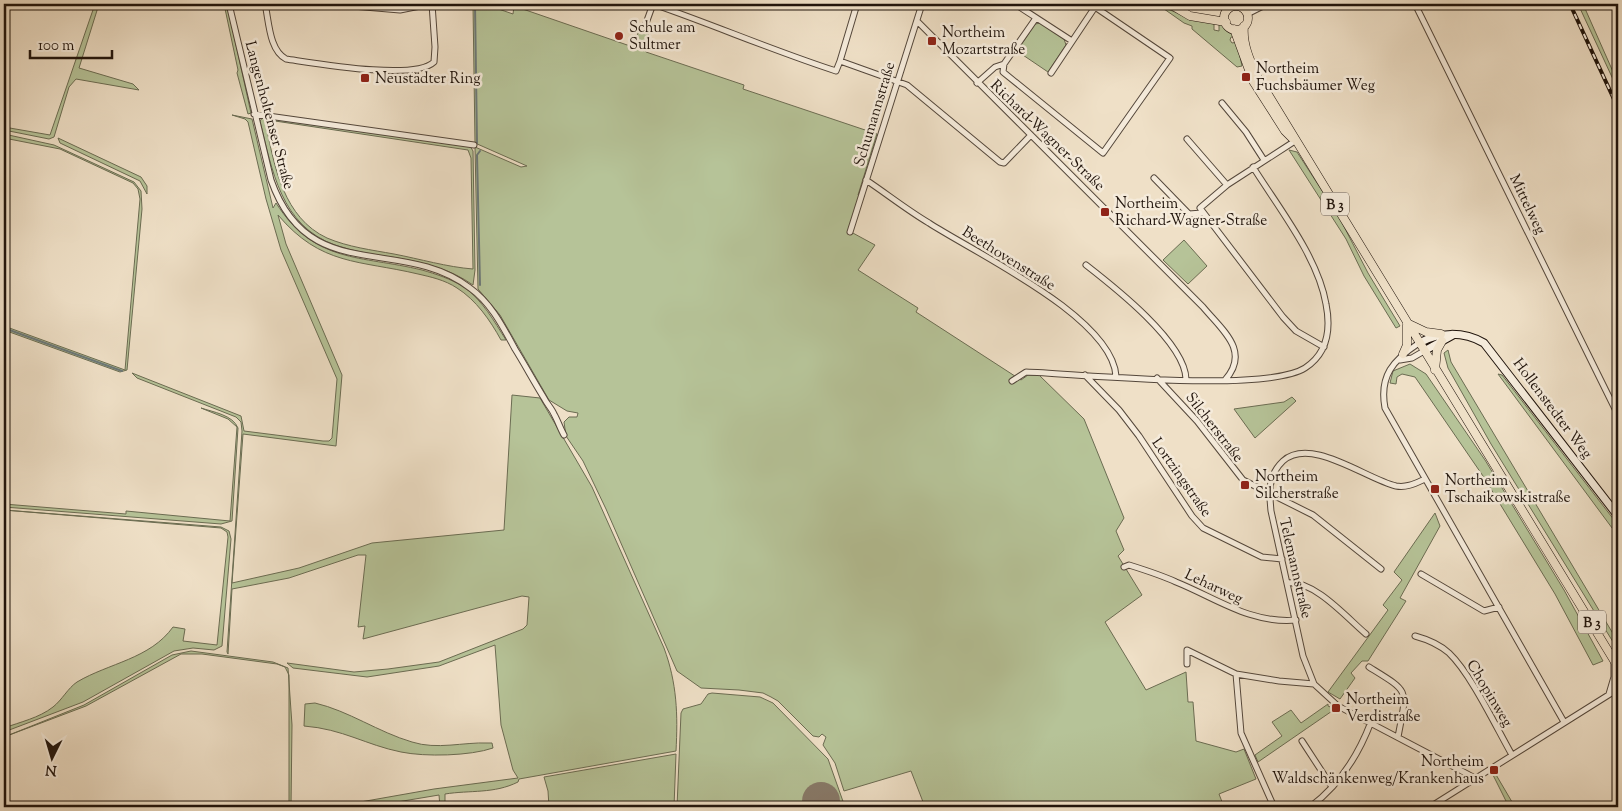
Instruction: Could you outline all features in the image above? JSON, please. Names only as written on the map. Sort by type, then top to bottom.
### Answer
[{"type":"main road","points":[[1171,4],[1187,12],[1203,15],[1226,12],[1232,7],[1240,5],[1248,14],[1248,21],[1244,26],[1234,29],[1226,22],[1190,16],[1171,4]]},
{"type":"main road","points":[[1226,12],[1226,22]]},
{"type":"main road","name":"B 3","points":[[1244,26],[1243,34],[1253,68],[1295,141],[1435,370],[1530,520],[1616,664]]},
{"type":"main road","name":"B 3","points":[[1234,29],[1253,81],[1284,131],[1295,141]]},
{"type":"main road","points":[[1401,357],[1407,345],[1406,323],[1441,338]]},
{"type":"main road","name":"Hollenstedter Weg","points":[[1441,338],[1453,335],[1475,338],[1491,350],[1618,516]]},
{"type":"main road","points":[[1419,343],[1441,338]]},
{"type":"main road","points":[[1424,351],[1441,338]]},
{"type":"main road","points":[[1435,370],[1437,350],[1441,338]]},
{"type":"street","name":"Langenholtenser Straße","points":[[229,4],[254,114],[274,189],[288,214],[303,231],[322,244],[340,251],[428,268],[447,274],[468,286],[497,318],[555,414],[564,435]]},
{"type":"street","points":[[265,4],[275,47],[279,55],[286,59],[347,68],[390,70],[429,67],[434,62],[436,56],[431,4],[400,10],[329,4]]},
{"type":"street","points":[[646,26],[653,4],[722,28],[786,55],[836,71],[857,4]]},
{"type":"street","name":"Schumannstraße","points":[[850,232],[896,80],[922,4]]},
{"type":"street","points":[[1015,4],[1072,41]]},
{"type":"street","points":[[1248,14],[1267,4]]},
{"type":"street","name":"Mittelweg","points":[[1415,4],[1618,415]]},
{"type":"street","points":[[1036,18],[1004,64],[1002,72],[1103,153],[1170,58],[1096,5],[1051,73]]},
{"type":"street","name":"Richard-Wagner-Straße","points":[[916,21],[1196,300],[1232,343],[1236,355],[1235,366],[1225,380]]},
{"type":"street","points":[[840,61],[907,85],[1000,162],[1004,163],[1030,136]]},
{"type":"street","points":[[977,83],[995,67],[1004,64]]},
{"type":"street","points":[[1222,103],[1246,132],[1264,160]]},
{"type":"street","points":[[254,114],[474,145]]},
{"type":"street","points":[[1187,140],[1226,185]]},
{"type":"street","points":[[1295,141],[1226,185],[1200,208],[1283,317],[1296,331],[1324,347]]},
{"type":"street","points":[[1012,381],[1026,372],[1186,379],[1260,379],[1293,373],[1315,361],[1324,347],[1329,321],[1320,285],[1309,259],[1253,167]]},
{"type":"street","points":[[1154,178],[1189,214],[1202,213]]},
{"type":"street","name":"Beethovenstraße","points":[[866,180],[929,224],[1046,295],[1096,334],[1105,345],[1115,367],[1116,376]]},
{"type":"street","points":[[1086,265],[1128,298],[1150,320],[1178,357],[1186,373],[1186,379]]},
{"type":"street","points":[[1419,343],[1401,357],[1386,375],[1382,396],[1385,408],[1564,722]]},
{"type":"street","points":[[1401,357],[1412,358],[1424,351]]},
{"type":"street","name":"Lortzingstraße","points":[[1085,375],[1119,410],[1139,436],[1192,516],[1203,528],[1262,557],[1282,559]]},
{"type":"street","name":"Silcherstraße","points":[[1157,378],[1197,421],[1236,473],[1247,483],[1313,515],[1381,569]]},
{"type":"street","name":"Telemannstraße","points":[[1314,684],[1303,656],[1269,493],[1271,478],[1277,466],[1286,458],[1296,454],[1326,456],[1395,486],[1407,486],[1426,479]]},
{"type":"street","name":"Leharweg","points":[[1124,567],[1129,565],[1177,582],[1244,614],[1257,618],[1296,620]]},
{"type":"street","points":[[1421,574],[1484,611],[1499,607]]},
{"type":"street","points":[[1288,583],[1296,582],[1314,590],[1366,634]]},
{"type":"street","name":"Chopinweg","points":[[1415,636],[1426,639],[1448,652],[1461,668],[1512,755]]},
{"type":"street","points":[[1187,664],[1187,650],[1236,674],[1279,682],[1314,684],[1331,702],[1475,778]]},
{"type":"street","points":[[1608,695],[1616,664]]},
{"type":"street","points":[[1369,667],[1399,686],[1403,692],[1405,701],[1398,737]]},
{"type":"street","points":[[1236,674],[1241,733],[1274,807]]},
{"type":"street","points":[[1430,807],[1618,689]]},
{"type":"street","points":[[1310,807],[1332,787],[1353,762],[1371,722]]},
{"type":"street","points":[[1302,741],[1332,787]]},
{"type":"green space","points":[[95,4],[99,4],[79,68],[133,84],[139,90],[76,79],[69,87],[54,137],[49,139],[4,130],[4,127],[50,135]]},
{"type":"green space","points":[[224,4],[227,4],[251,113],[248,114],[237,73],[238,70]]},
{"type":"green space","points":[[484,4],[513,14],[514,6],[633,47],[641,25],[649,33],[645,47],[646,52],[744,85],[743,89],[877,134],[858,195],[864,196],[851,232],[875,245],[858,270],[918,308],[916,312],[1021,380],[1028,375],[1039,375],[1084,419],[1124,518],[1116,531],[1124,550],[1118,556],[1142,595],[1105,622],[1146,690],[1186,672],[1188,702],[1193,702],[1196,741],[1236,752],[1244,749],[1256,779],[1219,794],[1224,807],[925,807],[911,771],[844,791],[835,763],[823,745],[826,737],[822,734],[819,737],[813,736],[778,701],[763,693],[701,688],[677,671],[606,509],[583,461],[566,436],[564,422],[569,417],[577,417],[578,413],[567,411],[549,400],[500,315],[478,289],[475,147],[521,167],[527,166],[475,143],[473,5]]},
{"type":"green space","points":[[1157,4],[1190,19],[1214,22],[1214,30],[1219,31],[1219,23],[1236,37],[1231,37],[1230,40],[1232,43],[1237,42],[1242,66],[1237,67],[1192,29],[1192,26],[1184,23]]},
{"type":"green space","points":[[1578,4],[1583,4],[1618,83],[1618,90]]},
{"type":"green space","points":[[1041,23],[1064,39],[1066,45],[1048,72],[1017,51],[1035,24]]},
{"type":"green space","points":[[232,115],[252,119],[273,208],[276,203],[291,223],[307,237],[323,247],[340,254],[422,270],[459,284],[482,305],[506,340],[501,340],[476,304],[452,285],[428,276],[359,263],[326,252],[310,244],[294,232],[278,215],[286,244],[342,375],[336,446],[243,434],[232,583],[299,568],[372,543],[504,530],[512,395],[540,398],[592,487],[664,648],[672,674],[676,699],[676,751],[519,779],[518,782],[500,788],[445,794],[445,807],[440,807],[439,795],[367,807],[332,807],[434,789],[518,778],[513,770],[501,725],[495,645],[439,666],[367,677],[293,668],[287,663],[354,672],[439,662],[523,629],[527,625],[529,597],[522,596],[363,639],[365,626],[358,627],[366,555],[358,555],[289,578],[232,589],[228,654],[227,652],[242,431],[241,422],[236,417],[137,378],[132,373],[241,416],[244,431],[323,441],[329,441],[332,438],[337,379],[281,250],[266,199],[248,122],[245,119]]},
{"type":"green space","points":[[263,117],[470,146],[473,151],[475,270],[473,285],[437,267],[350,250],[317,236],[302,224],[282,194],[269,158],[260,121]],"holes":[[[275,121],[468,150],[471,158],[473,269],[443,265],[352,246],[327,238],[312,229],[300,218],[283,190],[277,174],[266,124]]]},
{"type":"green space","points":[[4,134],[54,145],[134,182],[141,191],[142,209],[127,370],[120,372],[4,330],[4,326],[125,370],[140,199],[138,189],[133,183],[60,149],[4,138]]},
{"type":"green space","points":[[58,138],[141,177],[147,186],[147,194],[140,181],[60,143]]},
{"type":"green space","points":[[1289,150],[1297,152],[1339,217],[1368,273],[1400,326],[1396,328],[1364,276],[1346,239]]},
{"type":"green space","points":[[1184,240],[1207,266],[1188,284],[1163,260]]},
{"type":"green space","points":[[1448,350],[1451,362],[1618,642],[1618,650],[1491,444],[1448,368],[1444,353]]},
{"type":"green space","points":[[1410,364],[1426,374],[1485,460],[1564,590],[1603,661],[1593,665],[1555,594],[1483,476],[1415,377],[1402,374],[1397,377],[1396,384],[1390,383],[1393,371]]},
{"type":"green space","points":[[1498,374],[1502,375],[1618,525],[1618,536]]},
{"type":"green space","points":[[1292,397],[1296,401],[1255,438],[1234,409],[1284,402]]},
{"type":"green space","points":[[201,408],[227,417],[232,420],[238,428],[232,521],[221,524],[4,507],[4,504],[126,514],[126,511],[230,521],[237,427],[228,419]]},
{"type":"green space","points":[[4,510],[221,527],[229,531],[231,539],[222,646],[214,650],[193,648],[174,651],[83,702],[4,732],[4,728],[48,711],[71,687],[89,675],[128,659],[153,646],[164,638],[173,627],[185,629],[183,641],[217,645],[228,537],[227,532],[221,528]]},
{"type":"green space","points":[[1435,513],[1440,526],[1400,598],[1406,601],[1368,661],[1362,661],[1351,673],[1355,678],[1340,699],[1328,692],[1388,610],[1383,605],[1402,580],[1394,572]]},
{"type":"green space","points":[[191,651],[273,662],[288,668],[288,674],[285,667],[277,664],[202,654],[181,654],[86,706],[4,737],[84,705],[172,655]]},
{"type":"green space","points":[[289,682],[292,725],[291,807],[289,807]]},
{"type":"green space","points":[[708,694],[760,697],[773,703],[828,759],[845,807],[677,807],[681,713],[683,709],[701,704]]},
{"type":"green space","points":[[315,703],[340,711],[387,733],[412,742],[440,746],[492,743],[493,748],[472,753],[435,755],[411,754],[388,749],[331,730],[304,726],[305,704]]},
{"type":"green space","points":[[1328,704],[1328,706],[1335,709],[1258,762],[1255,755],[1282,736],[1272,722],[1291,710],[1301,723]]},
{"type":"green space","points":[[676,754],[674,807],[549,807],[548,791],[544,777]]},
{"type":"green space","points":[[1495,773],[1515,807],[1509,807],[1493,775]]},
{"type":"waterway","points":[[475,5],[477,143]]},
{"type":"waterway","points":[[480,151],[477,155],[480,285]]},
{"type":"waterway","points":[[4,328],[122,371]]},
{"type":"runway","points":[[821,801],[821,807]]},
{"type":"railway","points":[[1570,4],[1618,108]]},
{"type":"place","name":"Schule am Sultmer","points":[[619,36]]},
{"type":"place","name":"Northeim Mozartstraße","points":[[932,41]]},
{"type":"place","name":"Northeim Fuchsbäumer Weg","points":[[1246,77]]},
{"type":"place","name":"Neustädter Ring","points":[[365,78]]},
{"type":"place","name":"Northeim Richard-Wagner-Straße","points":[[1105,212]]},
{"type":"place","name":"Northeim Silcherstraße","points":[[1245,485]]},
{"type":"place","name":"Northeim Tschaikowskistraße","points":[[1435,489]]},
{"type":"place","name":"Northeim Verdistraße","points":[[1336,708]]},
{"type":"place","name":"Northeim Waldschänkenweg/Krankenhaus","points":[[1494,770]]}]
